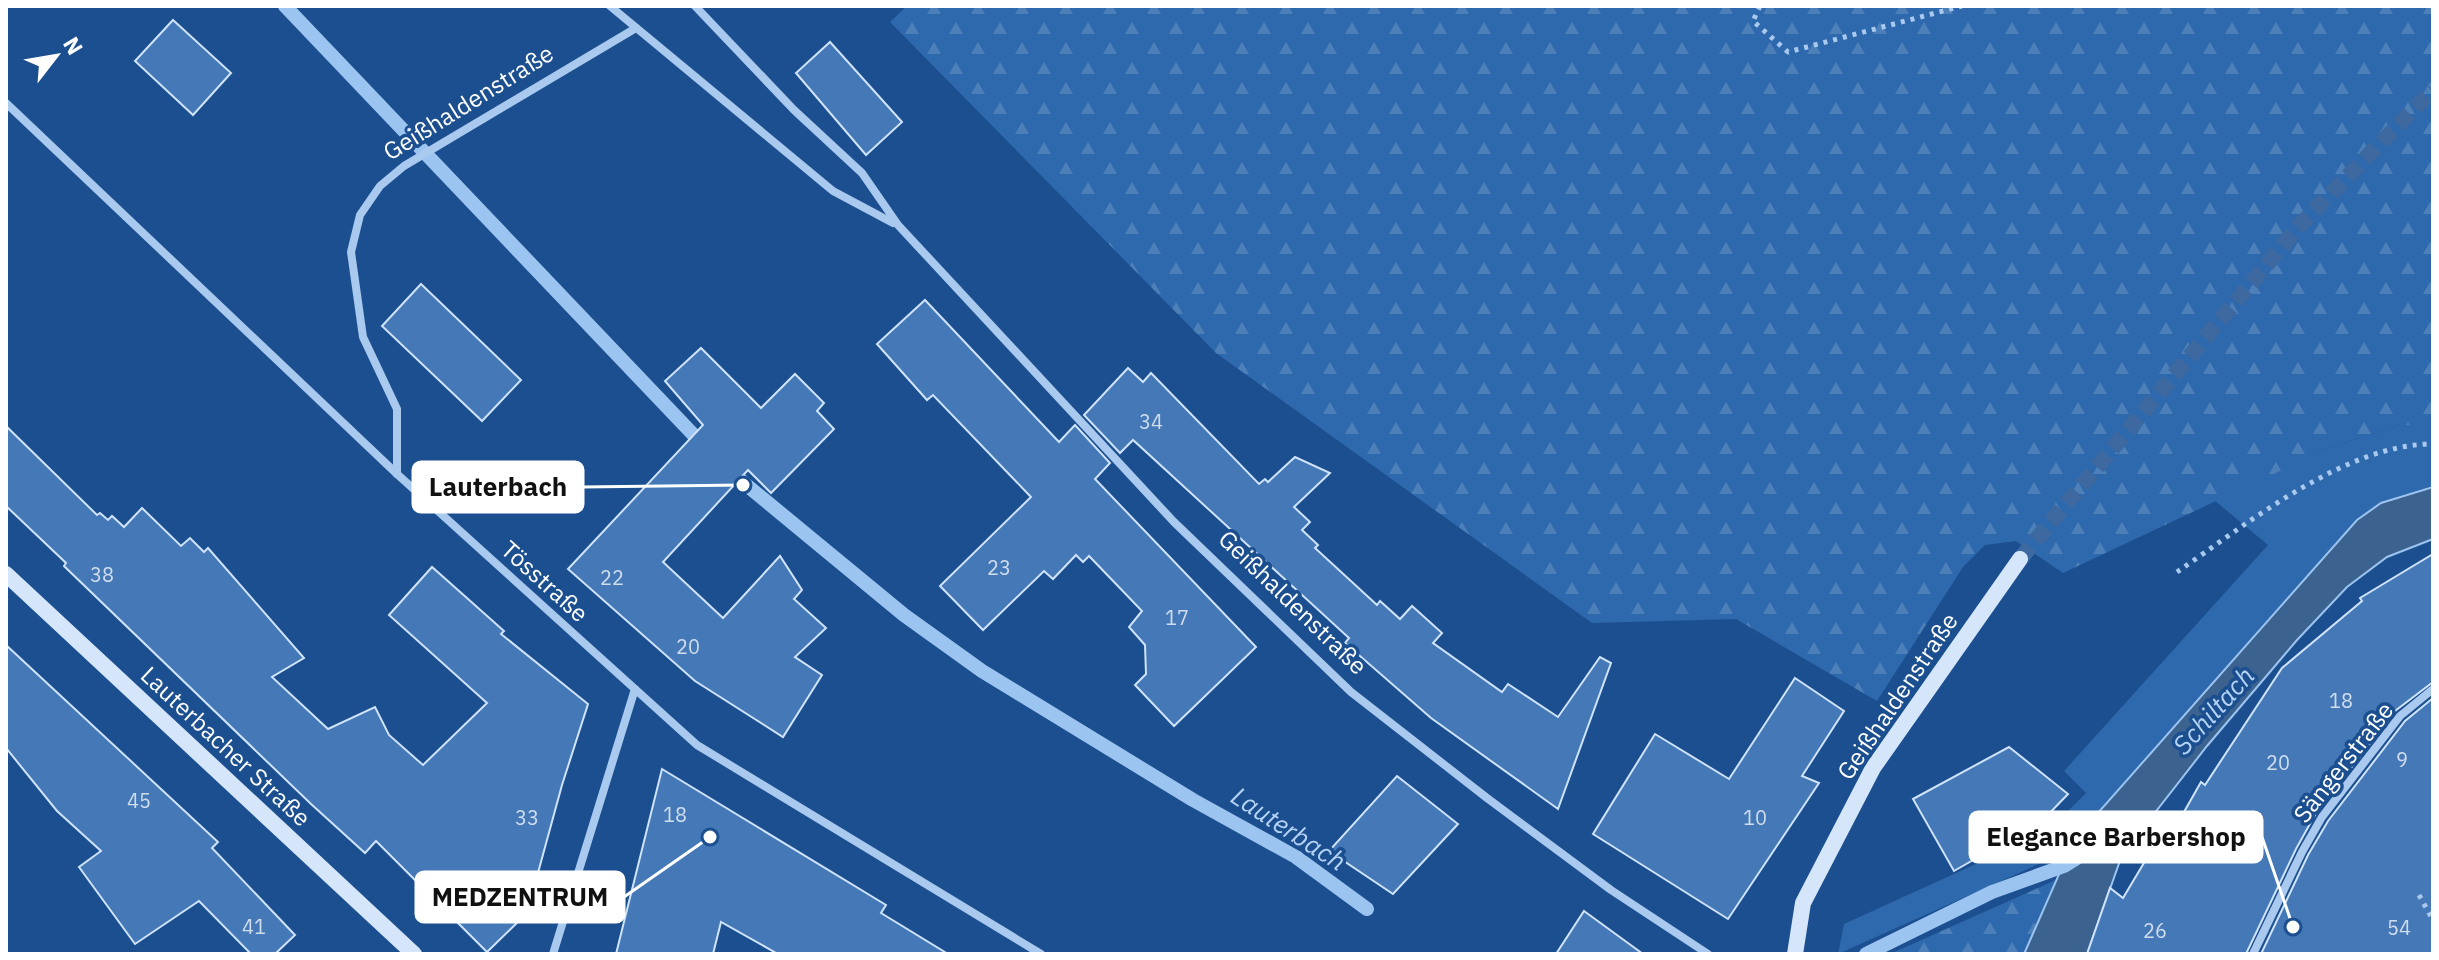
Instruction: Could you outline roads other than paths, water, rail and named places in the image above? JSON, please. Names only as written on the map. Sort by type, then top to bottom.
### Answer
[{"type":"main road","name":"Geißhaldenstraße","points":[[1795,954],[1803,903],[1873,768],[2020,559]]},
{"type":"main road","name":"Lauterbacher Straße","points":[[6,574],[414,954]]},
{"type":"street","name":"Geißhaldenstraße","points":[[610,6],[833,191],[898,225]]},
{"type":"street","name":"Geißhaldenstraße","points":[[695,6],[794,110],[862,173],[898,225],[1174,522],[1351,692],[1611,890],[1708,954]]},
{"type":"street","name":"Geißhaldenstraße","points":[[397,474],[397,409],[363,337],[351,252],[360,215],[380,186],[404,166],[636,28]]},
{"type":"street","name":"Tösstraße","points":[[6,103],[397,474],[697,745],[1041,954]]},
{"type":"street","points":[[553,954],[635,689]]},
{"type":"street","name":"Sängerstraße","points":[[2253,954],[2322,817],[2400,716],[2433,689]]},
{"type":"water","name":"Schiltach","points":[[2433,487],[2433,539],[2387,557],[2347,587],[2297,640],[2207,746],[2122,855],[2087,954],[2024,954],[2074,840],[2357,520],[2381,503]]},
{"type":"waterway","name":"Lauterbach","points":[[285,6],[707,449]]},
{"type":"waterway","name":"Lauterbach","points":[[727,469],[904,615],[982,671],[1193,800],[1296,857],[1367,909]]},
{"type":"waterway","name":"Lauterbach","points":[[1866,954],[1992,892],[2064,866],[2080,856]]},
{"type":"tunnel","points":[[2020,559],[2299,226],[2433,90]]},
{"type":"place","name":"Lauterbach","points":[[743,485]]},
{"type":"place","name":"MEDZENTRUM","points":[[710,837]]},
{"type":"place","name":"Elegance Barbershop","points":[[2293,927]]}]
